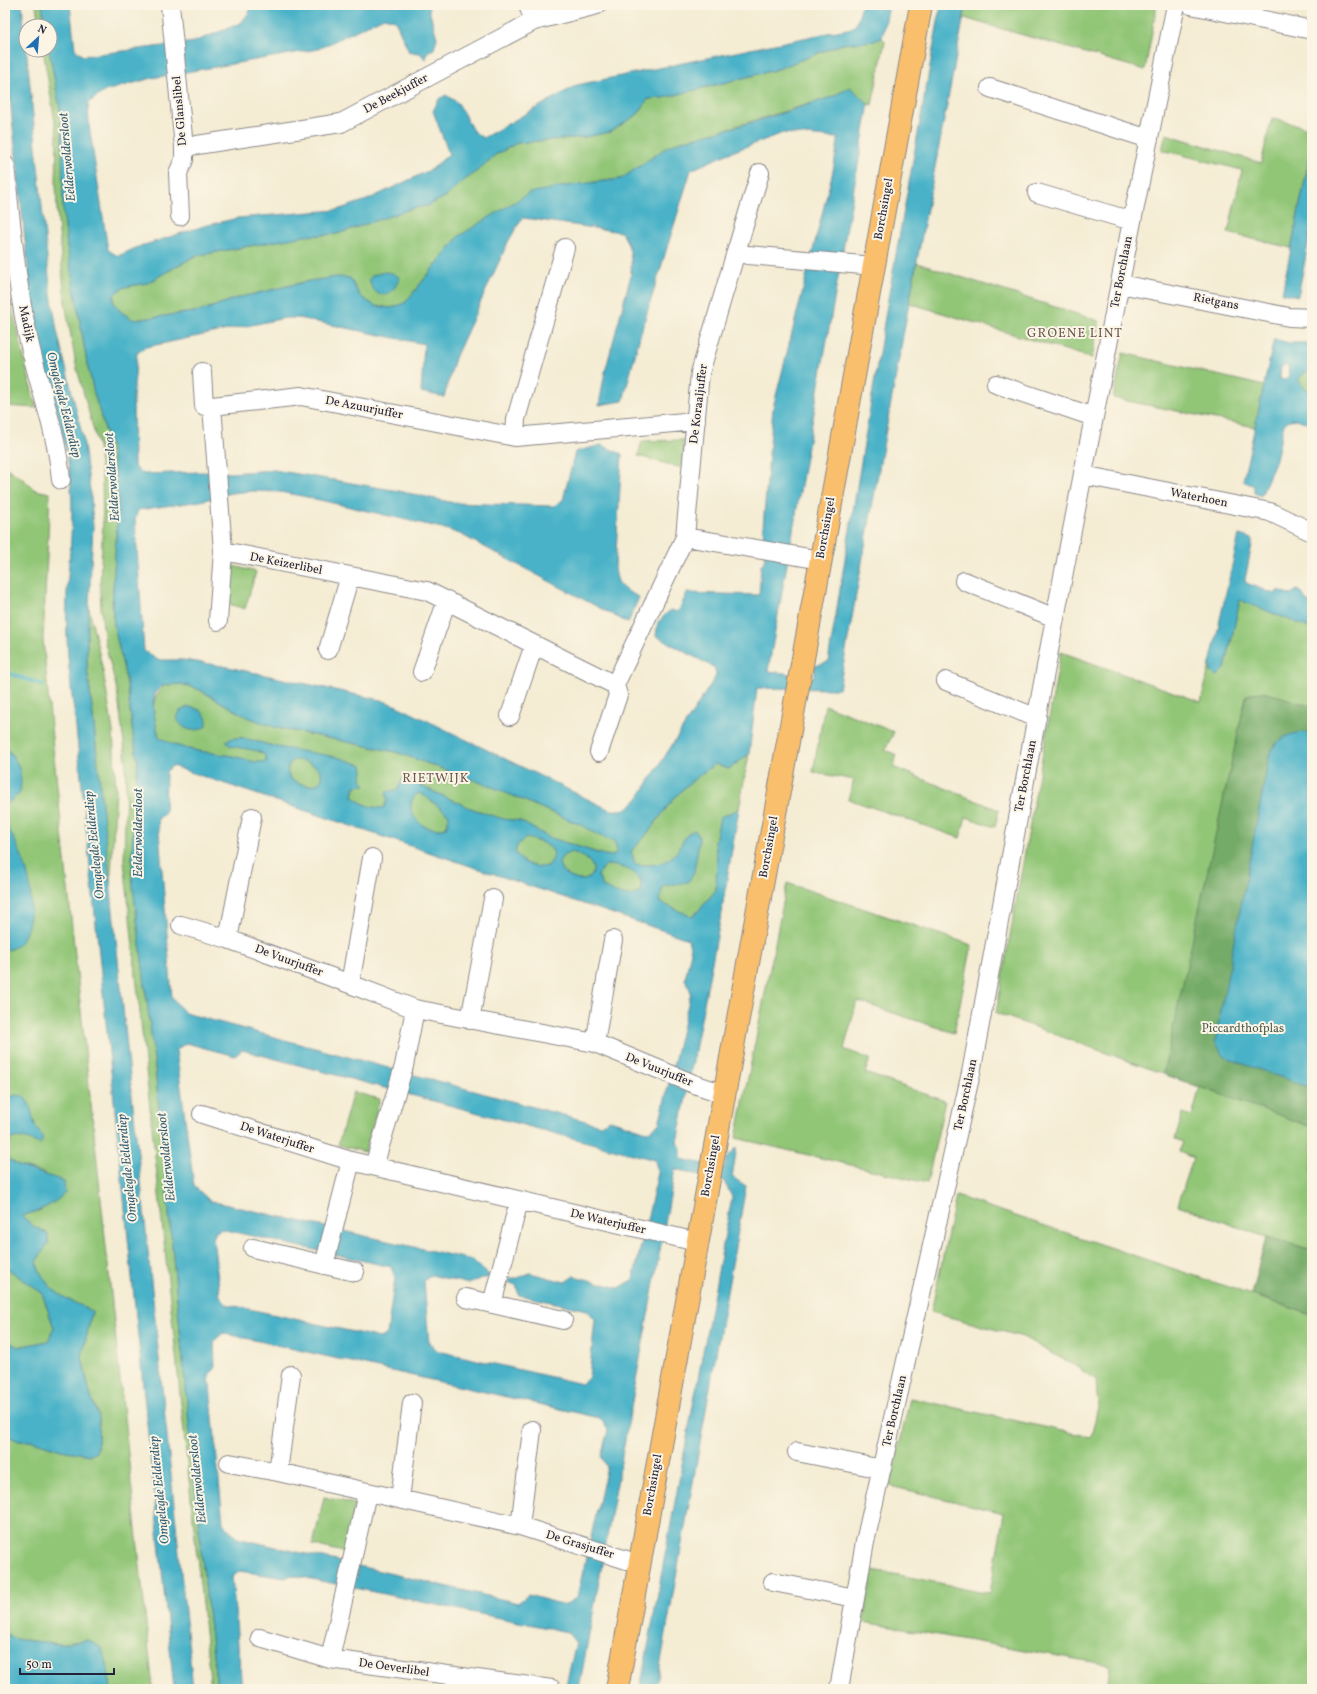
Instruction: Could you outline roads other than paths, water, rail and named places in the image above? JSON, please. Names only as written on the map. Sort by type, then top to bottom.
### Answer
[{"type":"main road","name":"Borchsingel","points":[[616,1689],[921,5]]},
{"type":"street","name":"De Glanslibel","points":[[170,5],[184,147],[184,160],[178,173],[180,216]]},
{"type":"street","name":"De Beekjuffer","points":[[184,147],[341,123],[531,13],[597,5]]},
{"type":"street","name":"Ter Borchlaan","points":[[838,1689],[865,1542],[971,1073],[1055,618],[1132,221],[1176,5]]},
{"type":"street","points":[[1191,5],[1312,30]]},
{"type":"street","points":[[990,88],[1149,140]]},
{"type":"street","name":"Madijk","points":[[5,165],[20,298],[28,339],[43,398],[55,437],[61,480]]},
{"type":"street","name":"De Koraaljuffer","points":[[615,685],[685,537],[700,373],[760,173]]},
{"type":"street","name":"Ter Borchlaan","points":[[1037,193],[1132,221]]},
{"type":"street","points":[[515,437],[516,419],[565,248]]},
{"type":"street","points":[[736,252],[748,255],[808,259],[874,266]]},
{"type":"street","name":"Rietgans","points":[[1120,284],[1289,317],[1312,318]]},
{"type":"street","points":[[202,372],[204,406],[212,406],[217,468],[222,552],[218,621]]},
{"type":"street","points":[[996,384],[1094,417]]},
{"type":"street","name":"De Azuurjuffer","points":[[212,406],[301,396],[515,437],[696,421]]},
{"type":"street","name":"Waterhoen","points":[[1083,475],[1270,512],[1312,532]]},
{"type":"street","points":[[685,537],[821,560]]},
{"type":"street","name":"De Keizerlibel","points":[[222,552],[427,591],[615,685]]},
{"type":"street","points":[[328,650],[350,576]]},
{"type":"street","points":[[964,581],[1055,618]]},
{"type":"street","points":[[422,672],[447,600]]},
{"type":"street","points":[[510,716],[534,645]]},
{"type":"street","points":[[946,681],[1037,718]]},
{"type":"street","points":[[598,752],[618,695],[615,685]]},
{"type":"street","points":[[228,939],[252,817]]},
{"type":"street","points":[[350,984],[372,858]]},
{"type":"street","points":[[470,1020],[493,899]]},
{"type":"street","name":"De Vuurjuffer","points":[[181,925],[228,939],[350,984],[415,1010],[595,1043],[664,1073],[724,1094]]},
{"type":"street","points":[[595,1043],[613,940]]},
{"type":"street","points":[[374,1166],[404,1066],[415,1010]]},
{"type":"street","name":"De Waterjuffer","points":[[202,1114],[351,1161],[697,1242]]},
{"type":"street","points":[[325,1260],[351,1161]]},
{"type":"street","points":[[492,1304],[519,1201]]},
{"type":"street","points":[[253,1248],[325,1260],[356,1272]]},
{"type":"street","points":[[466,1298],[563,1320]]},
{"type":"street","points":[[278,1472],[291,1375]]},
{"type":"street","points":[[400,1499],[412,1403]]},
{"type":"street","points":[[520,1526],[532,1430]]},
{"type":"street","points":[[798,1452],[882,1469]]},
{"type":"street","name":"De Grasjuffer","points":[[229,1464],[278,1472],[520,1526],[639,1564]]},
{"type":"street","points":[[330,1659],[367,1492]]},
{"type":"street","points":[[773,1582],[855,1598]]},
{"type":"street","name":"De Oeverlibel","points":[[260,1638],[330,1659],[552,1689]]},
{"type":"water","name":"Omgelegde Eelderdiep","points":[[5,5],[22,5],[23,18],[18,18],[18,58],[27,58],[50,287],[57,331],[83,438],[91,498],[93,527],[87,668],[193,1689],[174,1689],[69,671],[67,640],[67,592],[72,526],[71,486],[60,421],[33,315],[5,51]]},
{"type":"water","name":"Eelderwoldersloot","points":[[42,5],[70,5],[75,49],[83,56],[194,42],[241,23],[250,11],[249,5],[430,5],[429,10],[437,38],[434,49],[427,52],[426,60],[420,53],[409,52],[395,20],[384,17],[318,49],[152,78],[105,91],[88,103],[89,125],[108,250],[118,256],[138,247],[204,226],[238,218],[337,210],[367,200],[432,169],[449,154],[433,111],[439,99],[446,95],[458,103],[473,131],[483,138],[577,85],[852,28],[857,23],[862,5],[889,5],[882,38],[874,41],[842,44],[775,70],[663,98],[648,99],[638,114],[610,132],[585,137],[517,143],[495,155],[476,172],[459,184],[447,196],[427,206],[413,208],[337,234],[304,236],[195,256],[147,283],[125,287],[114,295],[114,303],[121,312],[134,320],[201,311],[237,298],[309,281],[337,277],[350,278],[360,296],[375,306],[391,308],[405,303],[459,236],[529,193],[565,186],[621,179],[667,147],[678,142],[757,121],[832,97],[850,87],[868,104],[868,109],[768,671],[814,677],[815,666],[828,662],[888,299],[941,5],[966,5],[909,303],[839,689],[757,688],[749,754],[729,769],[715,764],[692,781],[667,807],[648,833],[631,851],[635,864],[648,865],[660,863],[671,858],[687,835],[695,830],[699,836],[699,841],[694,872],[688,882],[663,886],[659,902],[693,917],[716,890],[717,857],[715,842],[720,817],[739,809],[719,926],[677,1143],[681,1148],[681,1159],[724,1168],[727,1158],[737,1147],[732,1177],[746,1186],[656,1689],[640,1689],[732,1197],[724,1181],[675,1169],[579,1689],[565,1689],[576,1643],[567,1632],[292,1575],[285,1578],[240,1571],[232,1577],[242,1689],[217,1689],[201,1550],[155,1067],[132,878],[133,813],[138,761],[133,736],[127,684],[114,625],[112,607],[118,501],[110,446],[94,393],[87,363],[67,246],[63,208],[60,109],[50,58],[58,58],[58,18],[44,18]],"holes":[[[783,133],[838,138],[833,171],[773,408],[763,528],[765,560],[761,565],[759,595],[687,593],[678,612],[670,610],[658,622],[656,636],[715,668],[716,676],[639,797],[629,807],[620,810],[610,810],[397,706],[381,700],[223,666],[183,660],[158,660],[144,651],[135,520],[138,510],[201,501],[231,493],[253,491],[280,492],[302,496],[442,528],[460,534],[628,623],[639,597],[628,592],[621,586],[617,579],[615,567],[622,454],[601,445],[575,452],[563,500],[554,506],[454,503],[399,491],[274,470],[231,473],[201,472],[144,474],[134,467],[133,397],[137,353],[146,347],[285,318],[298,318],[424,344],[421,392],[444,397],[455,358],[508,242],[522,218],[621,232],[627,242],[631,258],[631,275],[605,372],[599,405],[623,401],[641,332],[691,170],[729,153]],[[181,684],[198,689],[247,717],[274,727],[396,752],[490,786],[581,825],[596,834],[615,842],[617,850],[614,856],[604,855],[548,837],[520,821],[503,819],[470,808],[403,778],[398,789],[386,792],[387,800],[384,808],[367,805],[360,802],[353,796],[355,786],[366,785],[361,779],[363,771],[362,765],[337,757],[277,747],[244,738],[233,738],[226,741],[230,746],[258,751],[265,755],[267,761],[255,762],[237,757],[197,751],[178,746],[159,737],[153,708],[155,694],[159,689],[165,685]],[[293,760],[305,761],[315,766],[321,771],[322,780],[314,785],[306,785],[290,779],[288,769],[289,764]],[[172,766],[688,939],[691,952],[685,979],[691,992],[659,1124],[647,1132],[610,1120],[600,1125],[185,1013],[172,998],[158,819],[165,813],[166,772]],[[419,793],[449,815],[445,829],[426,827],[421,824],[414,816],[412,811],[412,801]],[[526,838],[544,843],[552,850],[554,854],[553,860],[548,866],[538,867],[529,865],[521,860],[515,852],[518,844]],[[572,852],[590,862],[593,868],[593,873],[585,880],[578,880],[570,877],[564,873],[561,868],[559,863],[562,857]],[[606,865],[625,868],[641,880],[641,892],[627,896],[622,895],[603,887],[598,876],[601,869]],[[186,1043],[235,1056],[242,1050],[655,1160],[658,1173],[633,1280],[619,1288],[574,1276],[565,1282],[530,1273],[508,1280],[510,1283],[516,1285],[519,1295],[587,1310],[595,1319],[589,1377],[582,1384],[438,1351],[429,1343],[424,1281],[431,1275],[469,1284],[481,1278],[487,1278],[490,1276],[472,1260],[210,1201],[194,1186],[176,1050]],[[221,1229],[391,1267],[395,1278],[387,1334],[381,1338],[226,1304],[220,1296],[213,1238],[216,1232]],[[223,1333],[600,1418],[608,1430],[601,1456],[607,1467],[577,1597],[565,1605],[528,1595],[518,1603],[237,1538],[223,1523],[209,1375],[215,1369],[214,1341]]]},
{"type":"water","points":[[1312,146],[1312,224],[1298,296],[1282,293]]},
{"type":"water","points":[[385,272],[392,273],[399,277],[399,279],[392,291],[383,295],[375,291],[371,286],[369,279],[373,275]]},
{"type":"water","points":[[1274,339],[1289,343],[1312,343],[1312,370],[1306,372],[1299,378],[1300,383],[1306,389],[1312,391],[1312,425],[1297,419],[1289,420],[1284,424],[1276,459],[1261,496],[1254,493],[1254,486],[1243,481]],"holes":[[[1285,365],[1288,366],[1289,377],[1283,380],[1280,378],[1281,367]]]},
{"type":"water","points":[[1239,535],[1253,539],[1245,580],[1246,583],[1274,594],[1279,590],[1290,595],[1297,590],[1303,594],[1306,601],[1312,604],[1312,629],[1240,600],[1225,669],[1218,676],[1211,672],[1210,664]]},
{"type":"water","points":[[187,707],[195,708],[202,712],[206,717],[207,725],[199,730],[190,730],[182,726],[177,718],[180,711]]},
{"type":"water","name":"Piccardthofplas","points":[[1303,732],[1312,734],[1312,1088],[1232,1060],[1224,1056],[1215,1042],[1270,752],[1280,740],[1292,734]]},
{"type":"water","points":[[5,747],[17,763],[21,786],[20,793],[5,805]]},
{"type":"water","points":[[5,823],[16,843],[25,865],[29,880],[31,910],[26,932],[21,941],[14,947],[5,950]]},
{"type":"water","points":[[16,1095],[23,1096],[29,1103],[35,1125],[42,1136],[42,1141],[40,1144],[22,1138],[11,1139],[6,1149],[7,1158],[19,1166],[64,1181],[65,1193],[60,1198],[45,1208],[22,1216],[33,1226],[48,1234],[48,1243],[36,1262],[41,1273],[52,1288],[65,1298],[92,1311],[82,1357],[90,1394],[99,1418],[96,1452],[91,1455],[61,1450],[33,1441],[19,1441],[8,1436],[5,1432],[5,1340],[18,1347],[48,1341],[54,1328],[42,1293],[5,1267],[5,1113],[7,1100]]},
{"type":"water","points":[[5,1633],[15,1639],[59,1644],[87,1640],[100,1647],[106,1659],[111,1689],[5,1689]]},
{"type":"waterway","points":[[5,672],[43,685]]},
{"type":"district","name":"GROENE LINT","points":[[1075,334]]},
{"type":"district","name":"RIETWIJK","points":[[436,779]]}]
